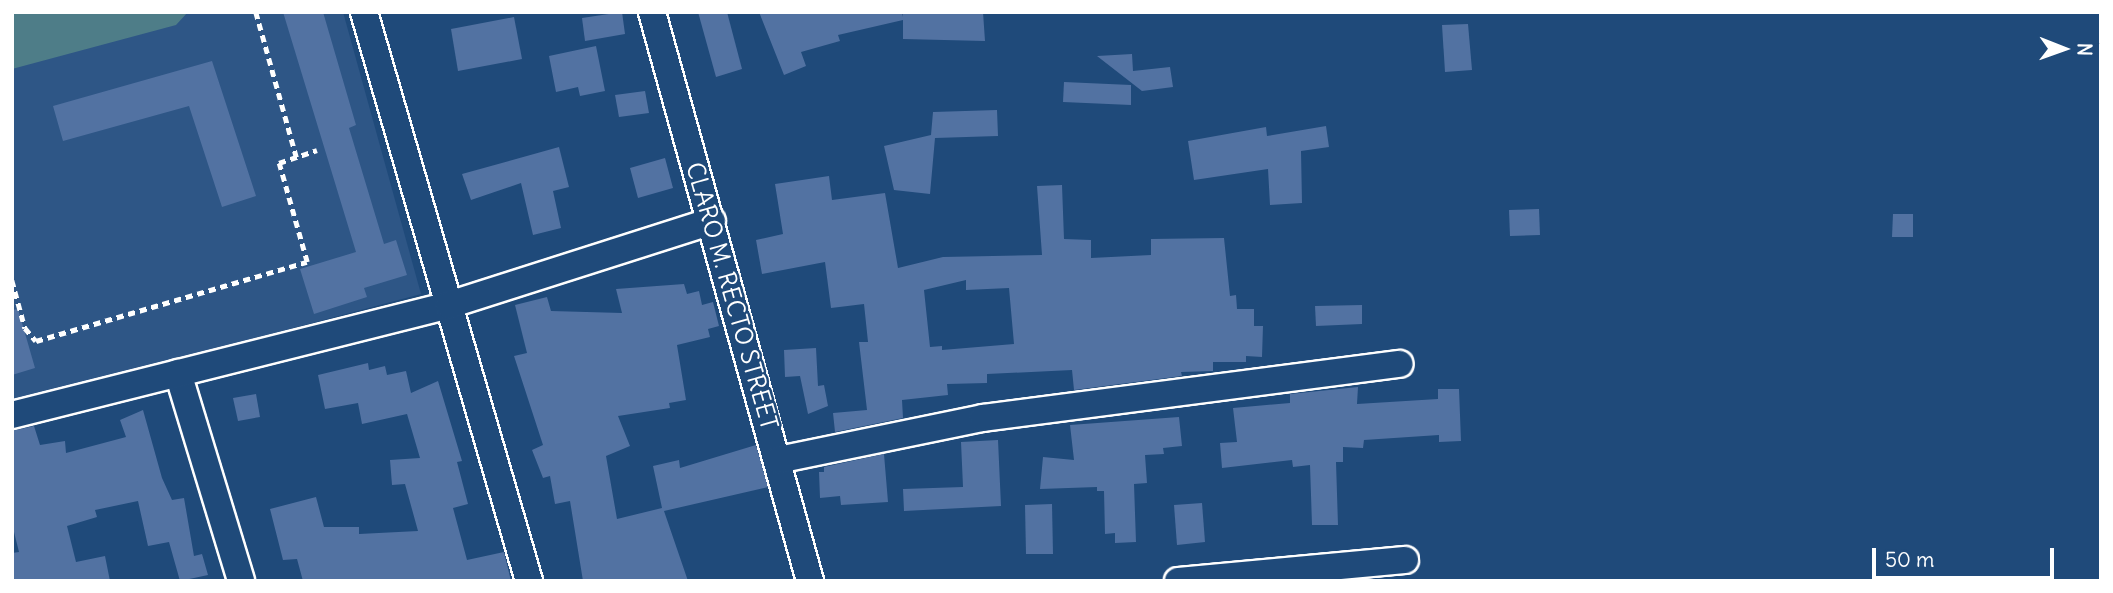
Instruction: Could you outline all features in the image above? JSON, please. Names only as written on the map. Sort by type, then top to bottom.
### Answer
[{"type":"street","points":[[364,12],[529,581]]},
{"type":"street","name":"CLARO M. RECTO STREET","points":[[652,12],[810,581]]},
{"type":"street","points":[[12,415],[449,305],[712,221]]},
{"type":"street","points":[[778,460],[983,418],[1400,364]]},
{"type":"street","points":[[178,373],[241,581]]},
{"type":"street","points":[[1178,581],[1405,560]]},
{"type":"path","points":[[256,12],[297,159]]},
{"type":"path","points":[[12,280],[25,328],[36,341],[307,262],[279,163],[317,150]]},
{"type":"shaded area","points":[[12,12],[343,12],[421,294],[12,403]]},
{"type":"green space","points":[[12,12],[188,12],[176,25],[12,69]]},
{"type":"building","points":[[283,12],[323,12],[356,125],[349,128],[384,244],[396,240],[407,275],[364,288],[367,297],[314,314],[300,269],[356,252]]},
{"type":"building","points":[[622,12],[625,34],[585,41],[582,18]]},
{"type":"building","points":[[698,12],[727,12],[742,69],[716,77]]},
{"type":"building","points":[[759,12],[902,12],[903,17],[903,12],[983,12],[985,41],[903,39],[903,20],[838,35],[840,41],[801,52],[806,66],[784,75]]},
{"type":"building","points":[[514,17],[522,59],[458,71],[451,29]]},
{"type":"building","points":[[1468,24],[1472,70],[1445,72],[1442,25]]},
{"type":"building","points":[[596,46],[605,91],[580,96],[578,87],[556,92],[549,56]]},
{"type":"building","points":[[1132,54],[1133,71],[1170,67],[1173,87],[1142,91],[1097,56]]},
{"type":"building","points":[[212,61],[256,196],[222,207],[189,106],[63,141],[53,106]]},
{"type":"building","points":[[1064,82],[1131,85],[1131,105],[1063,102]]},
{"type":"building","points":[[645,91],[649,113],[619,117],[615,95]]},
{"type":"building","points":[[997,110],[998,136],[935,138],[930,194],[894,190],[884,146],[931,135],[933,112]]},
{"type":"building","points":[[1326,126],[1329,147],[1301,151],[1302,203],[1270,205],[1268,169],[1194,180],[1188,141],[1266,127],[1267,136]]},
{"type":"building","points":[[559,147],[569,187],[553,191],[561,228],[533,235],[521,183],[471,200],[462,174]]},
{"type":"building","points":[[665,158],[673,188],[638,198],[630,168]]},
{"type":"building","points":[[829,176],[832,200],[885,193],[898,268],[943,257],[1042,255],[1037,186],[1062,185],[1064,239],[1091,240],[1091,258],[1151,255],[1151,239],[1224,238],[1230,296],[1236,295],[1237,309],[1254,309],[1254,326],[1263,326],[1262,357],[1246,356],[1246,362],[1213,362],[1213,371],[1181,372],[1182,376],[1074,390],[1072,370],[987,374],[987,383],[947,384],[948,395],[902,400],[903,418],[835,432],[833,413],[867,410],[859,342],[868,342],[864,304],[831,308],[825,262],[762,274],[756,240],[783,234],[775,184]],"holes":[[[966,280],[966,290],[1009,288],[1014,344],[942,350],[942,346],[930,347],[924,290]]]},
{"type":"building","points":[[1539,209],[1540,235],[1510,236],[1509,210]]},
{"type":"building","points":[[1893,214],[1913,214],[1913,237],[1892,237]]},
{"type":"building","points":[[684,284],[687,294],[699,291],[702,305],[713,302],[719,326],[708,329],[710,337],[677,345],[686,400],[669,403],[670,408],[618,416],[630,446],[606,456],[617,519],[662,508],[653,466],[679,460],[680,468],[756,445],[768,487],[664,511],[688,581],[583,581],[570,501],[555,504],[550,476],[543,478],[532,450],[543,445],[514,356],[527,353],[515,305],[547,297],[551,311],[622,313],[616,289]]},
{"type":"building","points":[[1362,305],[1362,324],[1316,326],[1315,306]]},
{"type":"building","points":[[18,309],[35,368],[12,375],[12,310]]},
{"type":"building","points":[[816,348],[818,386],[824,385],[828,406],[808,414],[800,376],[785,377],[784,350]]},
{"type":"building","points":[[368,363],[369,370],[385,366],[387,375],[406,371],[411,393],[438,381],[462,461],[457,462],[468,504],[453,508],[467,560],[504,552],[511,581],[303,581],[297,559],[283,560],[270,509],[316,497],[324,527],[359,527],[359,534],[418,531],[405,484],[392,485],[390,460],[420,458],[407,414],[362,424],[358,403],[325,409],[318,375]]},
{"type":"building","points":[[1358,387],[1357,404],[1438,399],[1438,389],[1459,389],[1461,441],[1439,442],[1439,435],[1364,440],[1363,448],[1343,447],[1343,462],[1336,462],[1338,525],[1312,525],[1310,465],[1293,467],[1292,460],[1222,468],[1220,443],[1237,442],[1233,408],[1290,403],[1290,394]]},
{"type":"building","points":[[256,394],[260,417],[238,421],[233,398]]},
{"type":"building","points":[[143,410],[162,478],[172,500],[184,498],[194,556],[202,554],[208,575],[180,581],[169,542],[148,546],[138,501],[95,510],[97,517],[67,526],[76,562],[105,556],[110,581],[12,581],[12,553],[19,552],[12,524],[12,431],[34,426],[40,445],[65,441],[66,453],[126,437],[120,420]]},
{"type":"building","points":[[1179,417],[1182,446],[1163,448],[1164,454],[1145,455],[1147,483],[1134,484],[1136,542],[1115,543],[1115,533],[1105,534],[1104,491],[1097,491],[1097,487],[1040,489],[1043,457],[1074,460],[1070,425]]},
{"type":"building","points":[[998,440],[1001,506],[904,511],[903,489],[963,487],[961,442]]},
{"type":"building","points":[[884,454],[888,502],[841,505],[840,496],[820,498],[819,472],[824,472],[824,467]]},
{"type":"building","points":[[1202,503],[1205,542],[1177,545],[1174,505]]},
{"type":"building","points":[[1052,504],[1053,554],[1026,554],[1025,505]]}]
